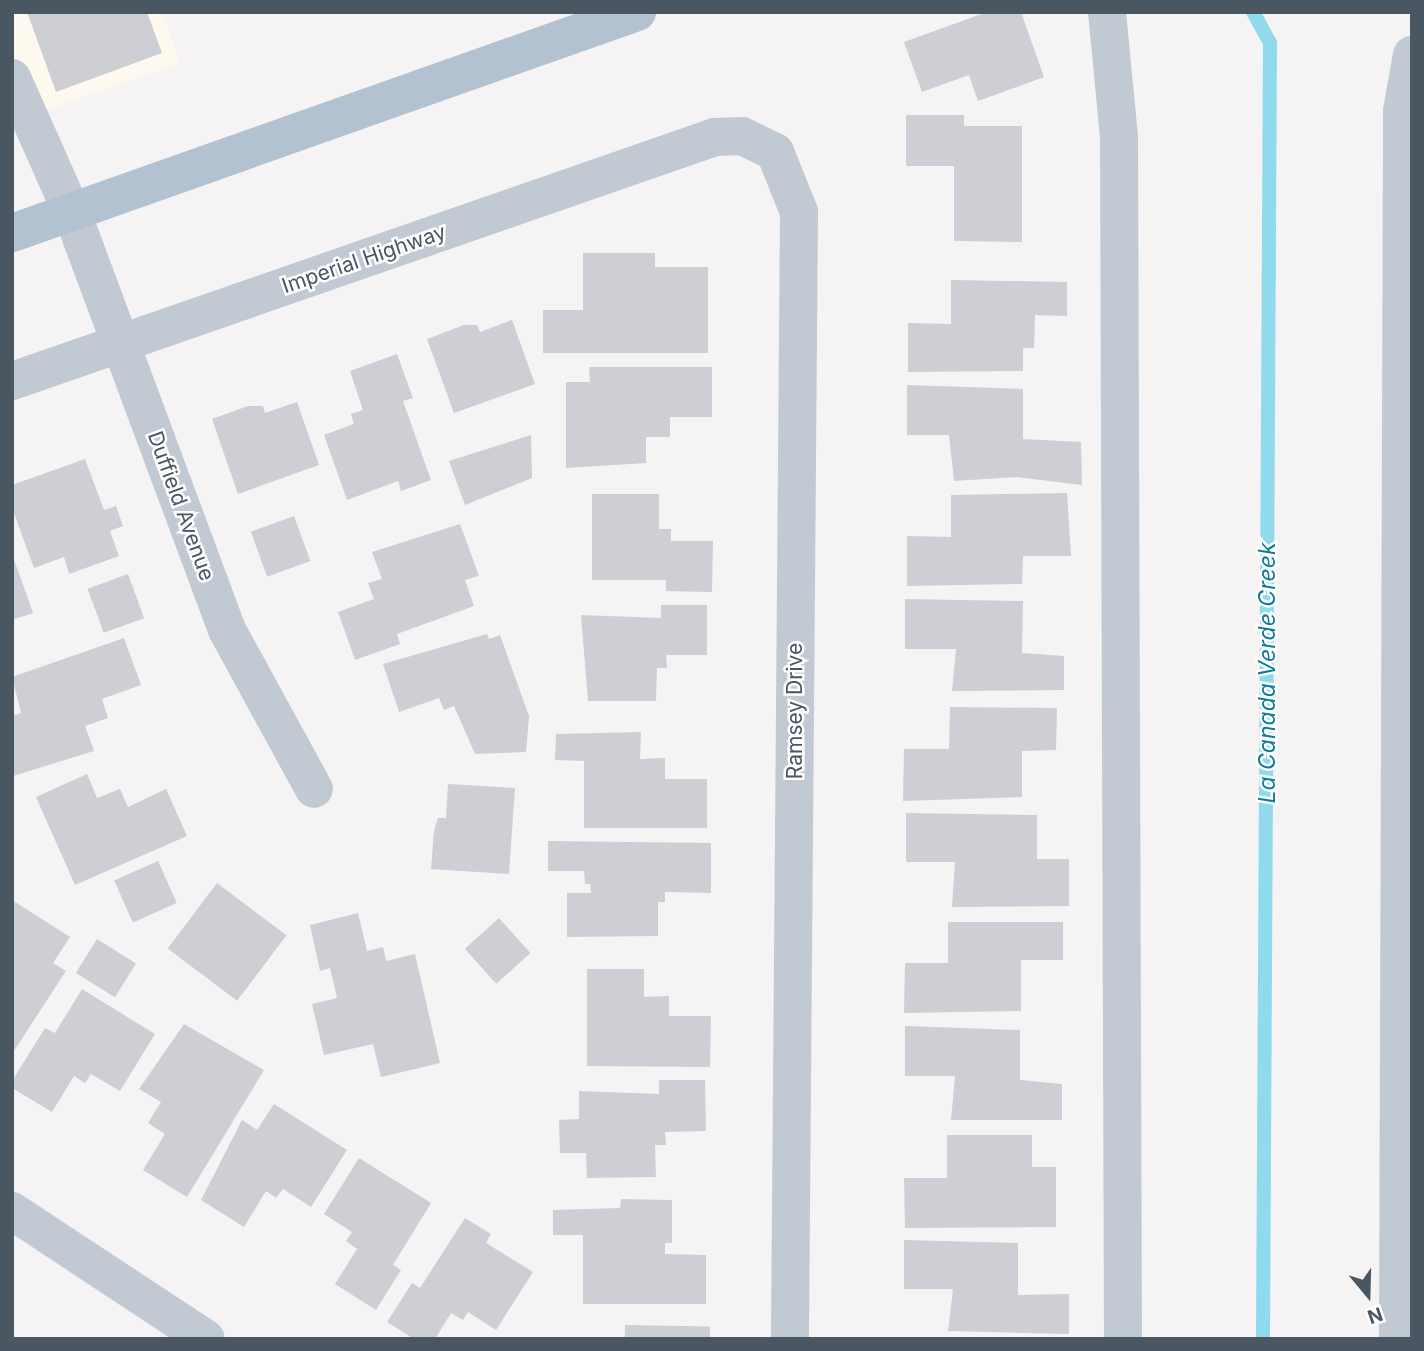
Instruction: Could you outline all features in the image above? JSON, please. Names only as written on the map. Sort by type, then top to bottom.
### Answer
[{"type":"main road","points":[[12,233],[636,12]]},
{"type":"street","points":[[1107,12],[1119,137],[1123,1339]]},
{"type":"street","points":[[1398,1339],[1402,125],[1412,55]]},
{"type":"street","name":"Duffield Avenue","points":[[12,78],[72,213],[227,630],[314,789]]},
{"type":"street","name":"Ramsey Drive","points":[[716,137],[742,136],[775,152],[799,212],[790,1339]]},
{"type":"street","name":"Imperial Highway","points":[[12,381],[716,137]]},
{"type":"street","points":[[12,1211],[206,1339]]},
{"type":"shaded area","points":[[12,12],[162,12],[180,63],[12,122]]},
{"type":"building","points":[[27,12],[147,12],[162,53],[56,92]]},
{"type":"building","points":[[987,12],[1021,12],[1044,77],[978,101],[969,75],[922,92],[904,42]]},
{"type":"building","points":[[906,115],[964,115],[964,126],[1022,126],[1022,242],[954,241],[954,166],[906,166]]},
{"type":"building","points":[[583,253],[655,253],[655,267],[708,267],[708,353],[543,353],[543,310],[583,310]]},
{"type":"building","points":[[951,280],[1067,282],[1067,316],[1035,315],[1034,348],[1023,348],[1023,371],[908,372],[908,323],[951,324]]},
{"type":"building","points":[[512,320],[535,384],[454,413],[427,339],[464,325],[477,325],[480,332]]},
{"type":"building","points":[[397,354],[413,398],[403,401],[431,480],[401,491],[398,481],[347,500],[324,435],[354,424],[351,414],[363,410],[350,371]]},
{"type":"building","points":[[589,367],[712,367],[712,417],[670,417],[670,437],[646,437],[646,463],[566,468],[566,382],[590,382]]},
{"type":"building","points":[[907,385],[1023,389],[1023,439],[1081,442],[1082,485],[1016,477],[954,481],[949,435],[907,435]]},
{"type":"building","points":[[297,402],[319,465],[238,494],[212,419],[248,406],[263,406],[265,413]]},
{"type":"building","points":[[531,435],[532,478],[465,505],[449,461]]},
{"type":"building","points":[[85,459],[104,510],[116,506],[123,526],[110,531],[119,556],[69,574],[64,557],[34,568],[12,508],[12,485]]},
{"type":"building","points":[[1067,493],[1071,556],[1023,556],[1022,584],[907,586],[907,536],[951,537],[951,495]]},
{"type":"building","points":[[592,494],[659,494],[659,529],[671,529],[671,541],[713,541],[712,592],[666,591],[666,580],[592,580]]},
{"type":"building","points":[[294,516],[310,561],[267,577],[251,532]]},
{"type":"building","points":[[460,524],[479,576],[465,580],[474,606],[397,634],[400,644],[355,660],[338,612],[374,599],[368,583],[382,579],[372,552]]},
{"type":"building","points":[[12,554],[33,613],[12,620]]},
{"type":"building","points":[[128,574],[144,618],[104,633],[88,589]]},
{"type":"building","points":[[905,599],[1023,601],[1022,653],[1064,656],[1064,690],[952,691],[956,649],[905,649]]},
{"type":"building","points":[[661,605],[707,605],[707,655],[666,655],[667,668],[657,668],[656,701],[588,701],[581,615],[661,618]]},
{"type":"building","points":[[487,634],[489,639],[500,635],[529,716],[526,752],[475,754],[454,706],[444,710],[439,698],[399,712],[383,664]]},
{"type":"building","points":[[124,638],[141,685],[102,699],[108,718],[85,726],[94,751],[13,776],[12,716],[21,713],[12,677]]},
{"type":"building","points":[[950,707],[1057,708],[1056,750],[1022,751],[1022,797],[903,801],[904,749],[949,749]]},
{"type":"building","points":[[641,732],[640,759],[665,758],[665,779],[707,779],[707,828],[584,828],[584,761],[555,760],[556,734]]},
{"type":"building","points":[[87,774],[97,798],[120,789],[128,807],[166,789],[187,836],[75,885],[36,797]]},
{"type":"building","points":[[448,784],[515,788],[509,874],[431,869],[434,831],[438,818],[446,818]]},
{"type":"building","points":[[906,813],[1037,815],[1037,859],[1069,859],[1069,906],[952,907],[955,862],[906,862]]},
{"type":"building","points":[[548,841],[711,843],[711,893],[665,892],[665,902],[658,902],[658,936],[567,937],[567,893],[591,893],[590,884],[585,884],[584,871],[548,871]]},
{"type":"building","points":[[158,861],[177,903],[133,923],[114,881]]},
{"type":"building","points":[[217,883],[286,935],[237,1001],[168,948]]},
{"type":"building","points":[[12,900],[70,937],[53,963],[66,971],[12,1054]]},
{"type":"building","points":[[358,913],[367,951],[383,947],[386,961],[415,954],[440,1063],[381,1077],[373,1044],[324,1055],[312,1004],[337,998],[330,968],[320,971],[310,925]]},
{"type":"building","points":[[499,918],[530,953],[496,984],[465,949]]},
{"type":"building","points":[[948,922],[1063,922],[1063,960],[1021,960],[1021,1011],[904,1013],[905,963],[948,963]]},
{"type":"building","points":[[97,939],[136,963],[115,997],[76,973]]},
{"type":"building","points":[[587,969],[644,969],[644,997],[669,996],[669,1016],[711,1016],[710,1067],[587,1066]]},
{"type":"building","points":[[82,989],[155,1034],[120,1091],[91,1074],[85,1083],[74,1076],[52,1112],[12,1088],[12,1081],[45,1028],[55,1033]]},
{"type":"building","points":[[184,1024],[264,1070],[187,1197],[143,1170],[165,1134],[148,1123],[161,1102],[139,1089]]},
{"type":"building","points":[[905,1026],[1020,1030],[1020,1080],[1062,1084],[1062,1120],[951,1120],[955,1076],[905,1076]]},
{"type":"building","points":[[659,1080],[705,1080],[706,1131],[665,1132],[666,1145],[655,1145],[656,1177],[587,1178],[586,1153],[560,1153],[559,1120],[579,1119],[579,1091],[659,1094]]},
{"type":"building","points":[[274,1104],[347,1150],[311,1207],[283,1189],[276,1198],[266,1191],[244,1227],[201,1200],[242,1120],[257,1130]]},
{"type":"building","points":[[947,1135],[1032,1135],[1032,1167],[1056,1167],[1056,1227],[905,1228],[904,1178],[947,1178]]},
{"type":"building","points":[[359,1158],[431,1203],[393,1265],[401,1270],[376,1310],[335,1284],[357,1249],[346,1241],[352,1232],[324,1214]]},
{"type":"building","points":[[621,1199],[672,1200],[672,1243],[665,1243],[665,1254],[706,1255],[706,1304],[583,1304],[583,1235],[553,1235],[553,1210],[620,1208]]},
{"type":"building","points":[[465,1218],[491,1234],[486,1243],[533,1272],[496,1330],[468,1312],[463,1320],[451,1313],[435,1339],[414,1339],[387,1322],[412,1283],[420,1288]]},
{"type":"building","points":[[904,1240],[1018,1243],[1018,1295],[1069,1294],[1069,1334],[948,1331],[953,1289],[904,1289]]},
{"type":"building","points":[[625,1325],[710,1326],[710,1339],[625,1339]]},
{"type":"waterway","name":"La Canada Verde Creek","points":[[1253,12],[1270,43],[1263,1339]]}]
